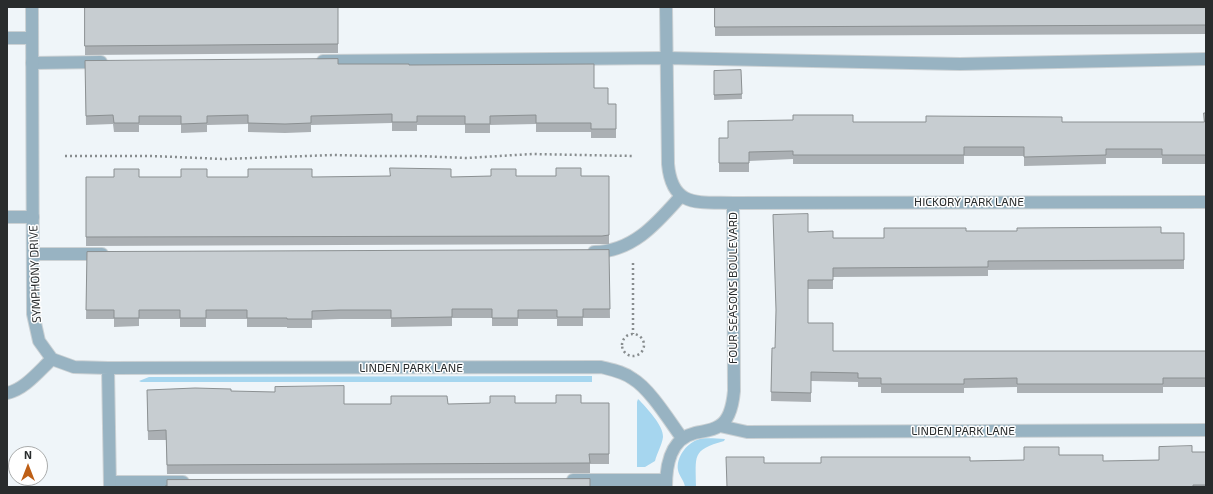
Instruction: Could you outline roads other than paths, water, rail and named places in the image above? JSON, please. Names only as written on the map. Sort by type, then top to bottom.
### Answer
[{"type":"street","name":"SYMPHONY DRIVE","points":[[32,7],[33,314],[39,341],[52,359]]},
{"type":"street","points":[[579,252],[603,252],[619,249],[636,240],[657,223],[681,196],[674,188],[669,177],[666,7]]},
{"type":"street","points":[[7,38],[32,38]]},
{"type":"street","points":[[309,61],[666,58],[960,64],[1206,60]]},
{"type":"street","points":[[32,62],[112,62]]},
{"type":"street","name":"FOUR SEASONS BOULEVARD","points":[[681,196],[691,200],[733,203],[734,391],[728,416],[720,426]]},
{"type":"street","name":"HICKORY PARK LANE","points":[[733,203],[1206,202]]},
{"type":"street","points":[[7,217],[33,217]]},
{"type":"street","points":[[33,254],[113,254]]},
{"type":"street","points":[[7,393],[12,392],[26,383],[52,359],[74,367],[108,368],[110,484],[191,482]]},
{"type":"street","name":"LINDEN PARK LANE","points":[[108,368],[601,367],[619,372],[634,379],[646,390],[682,438]]},
{"type":"street","points":[[562,480],[666,483],[669,458],[674,447],[682,438],[720,426]]},
{"type":"street","name":"LINDEN PARK LANE","points":[[720,426],[747,432],[1206,430]]}]
